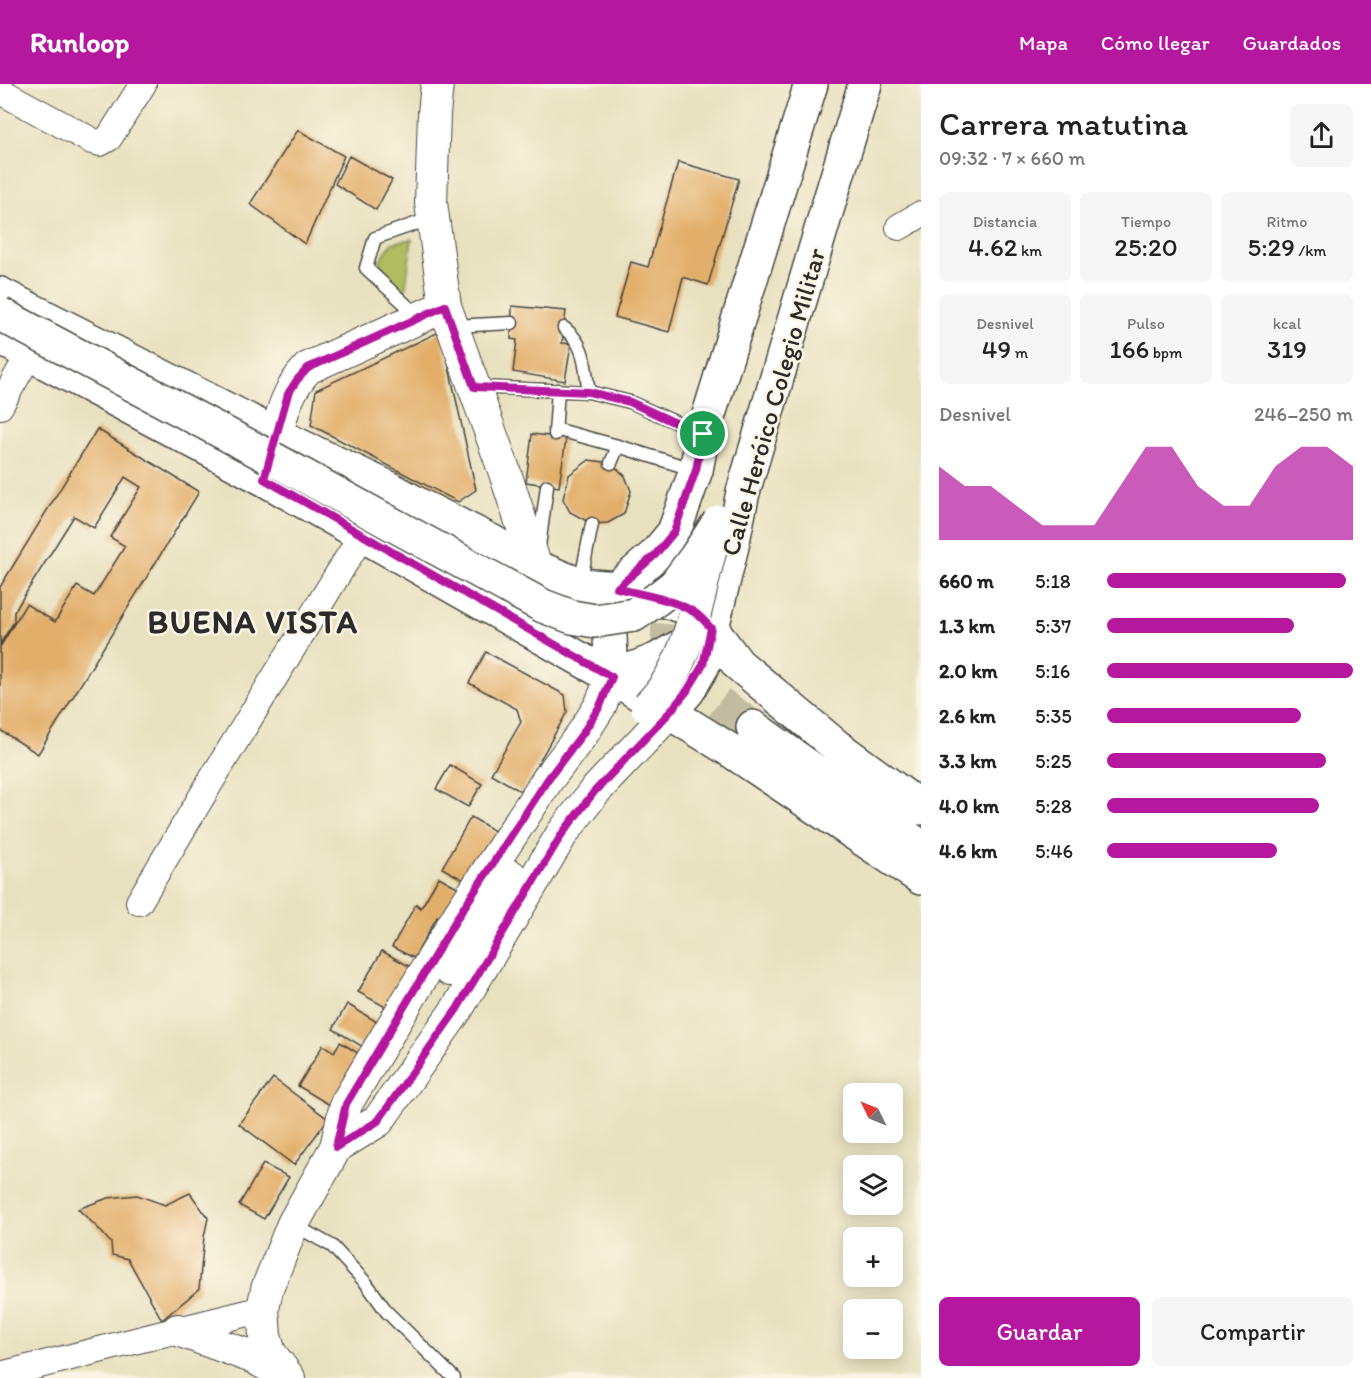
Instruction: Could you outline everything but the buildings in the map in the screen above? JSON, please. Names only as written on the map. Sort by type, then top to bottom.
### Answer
[{"type":"main road","name":"Calle Heróico Colegio Militar","points":[[617,588],[655,555],[674,532],[696,470],[703,434],[811,84]]},
{"type":"main road","points":[[655,555],[662,568],[670,572],[687,573],[705,570],[720,561],[714,531],[832,84]]},
{"type":"main road","points":[[0,314],[543,606],[572,617],[594,621],[634,615],[675,585],[714,531],[734,456],[813,209],[850,84]]},
{"type":"main road","name":"Calle Heróico Colegio Militar","points":[[669,713],[687,691],[703,665],[711,628],[714,531],[743,492],[865,84]]},
{"type":"main road","points":[[0,294],[277,435],[387,487],[536,567],[580,585],[617,588],[662,599],[697,614],[711,628],[738,664],[835,745],[921,808]]},
{"type":"main road","points":[[0,338],[264,479],[612,677],[733,752],[921,878]]},
{"type":"main road","points":[[480,603],[504,603],[526,591],[533,581],[536,567]]},
{"type":"main road","points":[[612,677],[609,617],[617,588]]},
{"type":"main road","points":[[612,677],[656,660],[711,628]]},
{"type":"main road","points":[[612,677],[703,665],[738,664]]},
{"type":"main road","points":[[753,727],[921,847]]},
{"type":"street","points":[[0,91],[92,141],[100,143],[109,138],[143,84]]},
{"type":"street","points":[[437,84],[431,203],[439,317],[474,387],[536,567]]},
{"type":"street","points":[[899,227],[921,214]]},
{"type":"street","points":[[264,479],[288,394],[308,368],[439,317]]},
{"type":"street","points":[[0,406],[30,353]]},
{"type":"street","points":[[288,1377],[270,1353],[265,1336],[263,1309],[267,1289],[292,1224],[336,1147],[559,803],[652,703],[672,676],[694,620],[714,531]]},
{"type":"street","points":[[139,902],[362,535]]},
{"type":"street","points":[[336,1147],[346,1104],[459,915],[548,779],[583,733],[600,706],[612,677]]},
{"type":"street","points":[[336,1147],[378,1121],[457,1009],[562,834],[594,792],[669,713]]},
{"type":"street","points":[[0,1375],[263,1309]]},
{"type":"street","points":[[178,1330],[255,1358],[288,1377]]},
{"type":"lane","points":[[433,218],[375,238],[366,268],[439,317],[512,323]]},
{"type":"lane","points":[[564,328],[574,336],[582,349],[589,392]]},
{"type":"lane","points":[[474,387],[589,392],[630,402],[703,434]]},
{"type":"lane","points":[[558,390],[555,433],[618,446],[696,470]]},
{"type":"lane","points":[[611,463],[618,446]]},
{"type":"lane","points":[[536,567],[547,486]]},
{"type":"lane","points":[[580,585],[592,524]]},
{"type":"lane","points":[[292,1224],[332,1246],[366,1283],[387,1312],[454,1378]]},
{"type":"green space","points":[[412,239],[405,292],[385,278],[380,260],[392,243]]},
{"type":"tunnel","points":[[677,576],[668,626],[668,640],[672,653],[690,678],[753,727]]},
{"type":"district","name":"BUENA VISTA","points":[[253,622]]},
{"type":"route","points":[[445,306],[474,387],[589,392],[630,402],[703,434],[696,470],[674,532],[655,555],[617,588],[662,599],[697,614],[711,628],[703,665],[687,691],[669,713],[594,792],[562,834],[457,1009],[378,1121],[336,1147],[346,1104],[459,915],[548,779],[583,733],[600,706],[612,677],[264,479],[288,394],[308,368],[445,306]]}]
